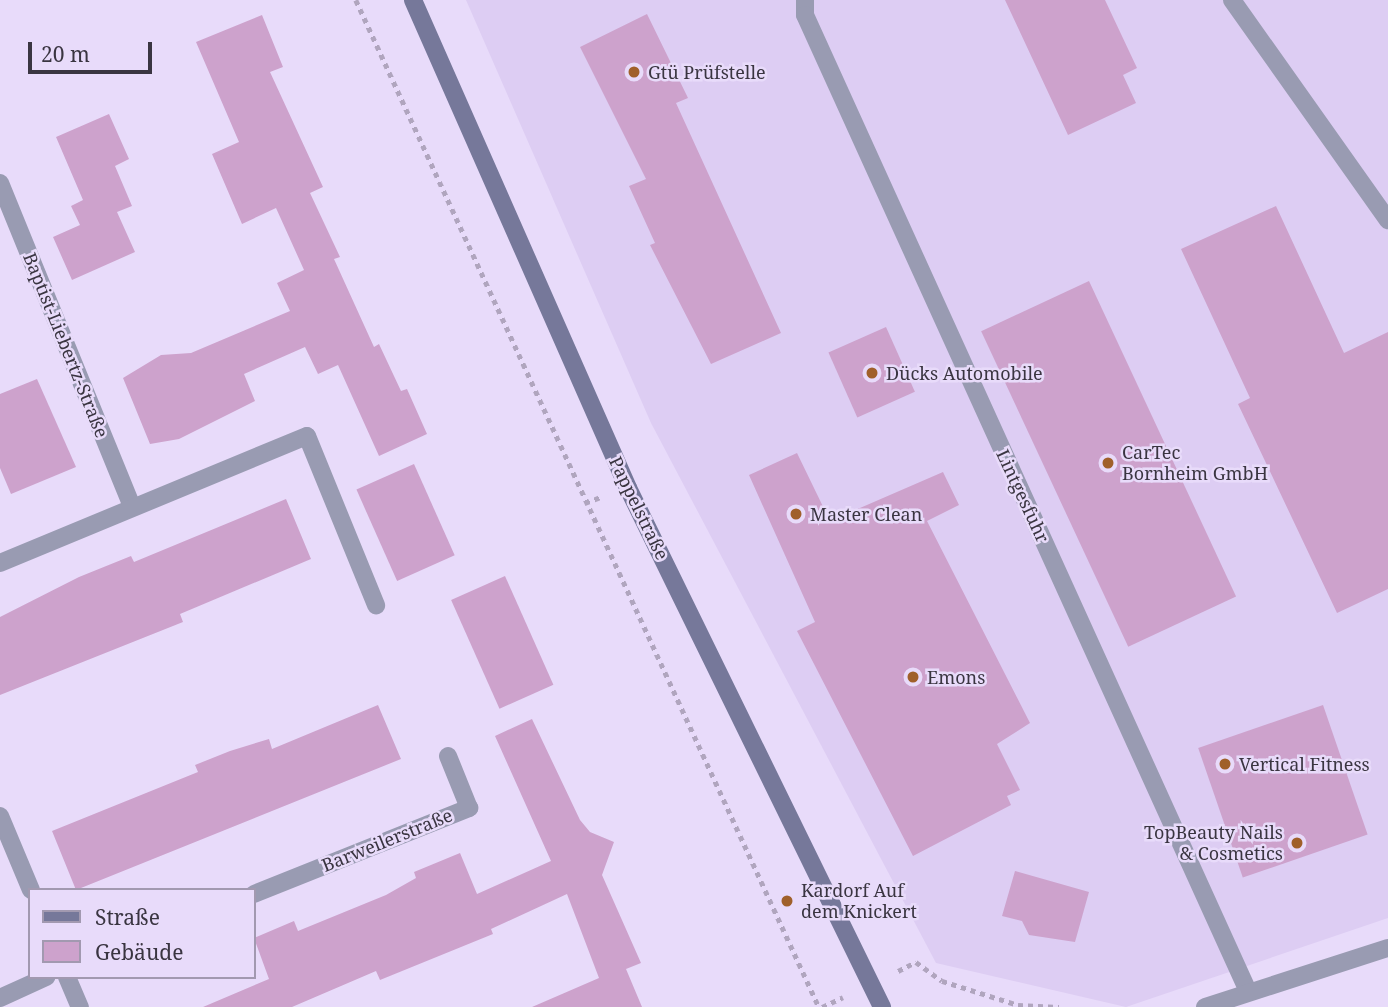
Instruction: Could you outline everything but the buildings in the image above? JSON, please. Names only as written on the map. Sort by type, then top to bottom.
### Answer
[{"type":"main road","name":"Pappelstraße","points":[[414,0],[628,488],[882,1007]]},
{"type":"street","name":"Lintgesfuhr","points":[[805,0],[805,15],[1248,990]]},
{"type":"street","points":[[1232,0],[1388,220]]},
{"type":"street","name":"Baptist-Liebertz-Straße","points":[[0,183],[132,507]]},
{"type":"street","points":[[0,563],[307,436],[376,605]]},
{"type":"street","name":"Barweilerstraße","points":[[256,893],[469,808],[448,756]]},
{"type":"street","points":[[0,816],[30,888]]},
{"type":"street","points":[[1205,1007],[1248,990],[1388,948]]},
{"type":"street","points":[[0,998],[42,979]]},
{"type":"street","points":[[68,979],[80,1007]]},
{"type":"path","points":[[356,0],[820,1007],[916,962],[942,981],[1018,1005],[1059,1007]]},
{"type":"shaded area","points":[[466,0],[1388,0],[1388,918],[1126,1007],[936,963],[651,423]]},
{"type":"place","name":"Gtü Prüfstelle","points":[[634,72]]},
{"type":"place","name":"Dücks Automobile","points":[[872,373]]},
{"type":"place","name":"CarTec Bornheim GmbH","points":[[1108,463]]},
{"type":"place","name":"Master Clean","points":[[796,514]]},
{"type":"place","name":"Emons","points":[[913,677]]},
{"type":"place","name":"Vertical Fitness","points":[[1225,764]]},
{"type":"place","name":"TopBeauty Nails & Cosmetics","points":[[1297,843]]},
{"type":"place","name":"Kardorf Auf dem Knickert","points":[[787,901]]}]
